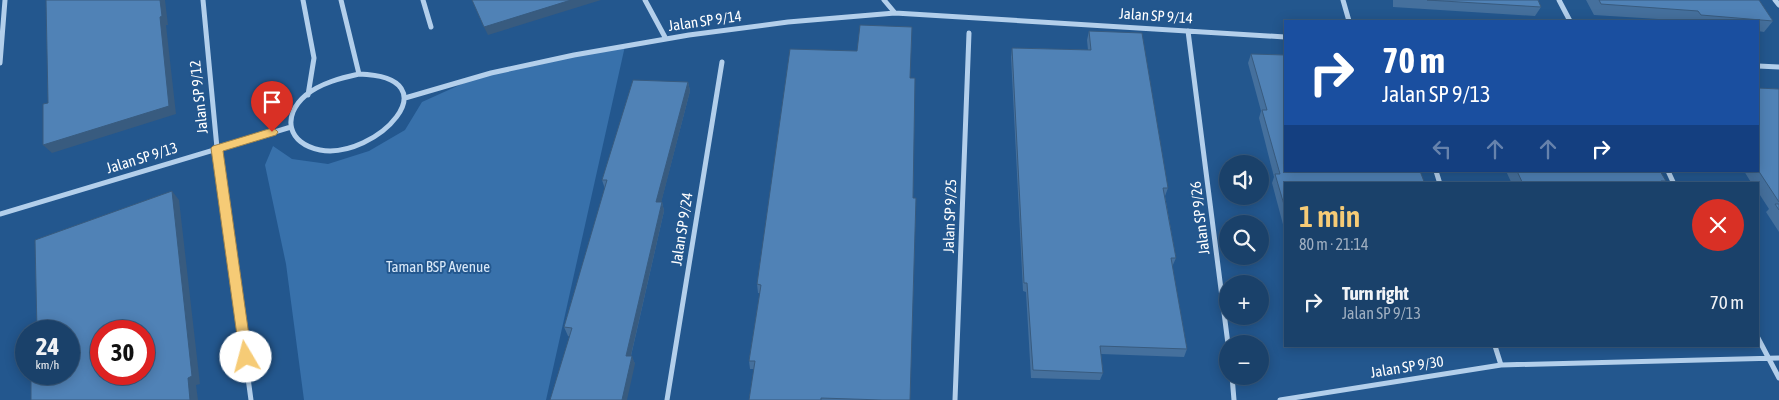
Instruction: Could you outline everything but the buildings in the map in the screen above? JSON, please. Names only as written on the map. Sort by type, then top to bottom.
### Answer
[{"type":"street","points":[[0,63],[5,0]]},
{"type":"street","name":"Jalan SP 9/12","points":[[203,0],[217,148],[251,400]]},
{"type":"street","points":[[303,0],[314,58],[308,95]]},
{"type":"street","points":[[341,0],[359,74]]},
{"type":"street","points":[[423,0],[431,27]]},
{"type":"street","points":[[644,0],[666,39]]},
{"type":"street","points":[[884,0],[895,13]]},
{"type":"street","points":[[1343,0],[1349,20]]},
{"type":"street","points":[[1559,0],[1569,20]]},
{"type":"street","points":[[1775,0],[1779,5]]},
{"type":"street","name":"Jalan SP 9/14","points":[[405,98],[528,65],[666,39],[788,22],[895,13],[1284,37]]},
{"type":"street","name":"Jalan SP 9/26","points":[[1188,31],[1227,335]]},
{"type":"street","name":"Jalan SP 9/25","points":[[955,400],[969,33]]},
{"type":"street","name":"Jalan SP 9/24","points":[[667,400],[722,62]]},
{"type":"street","points":[[1759,66],[1779,67]]},
{"type":"street","points":[[359,74],[377,74],[391,79],[401,87],[405,98],[402,110],[387,129],[363,143],[344,149],[326,150],[309,148],[298,141],[291,131],[291,119],[296,106],[308,95],[323,85],[340,78],[359,74]]},
{"type":"street","name":"Jalan SP 9/13","points":[[0,214],[291,127]]},
{"type":"street","points":[[1759,340],[1779,378]]},
{"type":"street","points":[[1495,347],[1502,365]]},
{"type":"street","name":"Jalan SP 9/30","points":[[1280,400],[1502,365],[1779,358]]},
{"type":"street","points":[[1233,385],[1234,400]]},
{"type":"green space","name":"Taman BSP Avenue","points":[[625,46],[546,400],[304,400],[286,264],[265,165],[273,146],[292,159],[328,164],[369,151],[405,130],[422,102],[475,78]]},
{"type":"route","points":[[246,357],[217,148],[272,132]]}]
